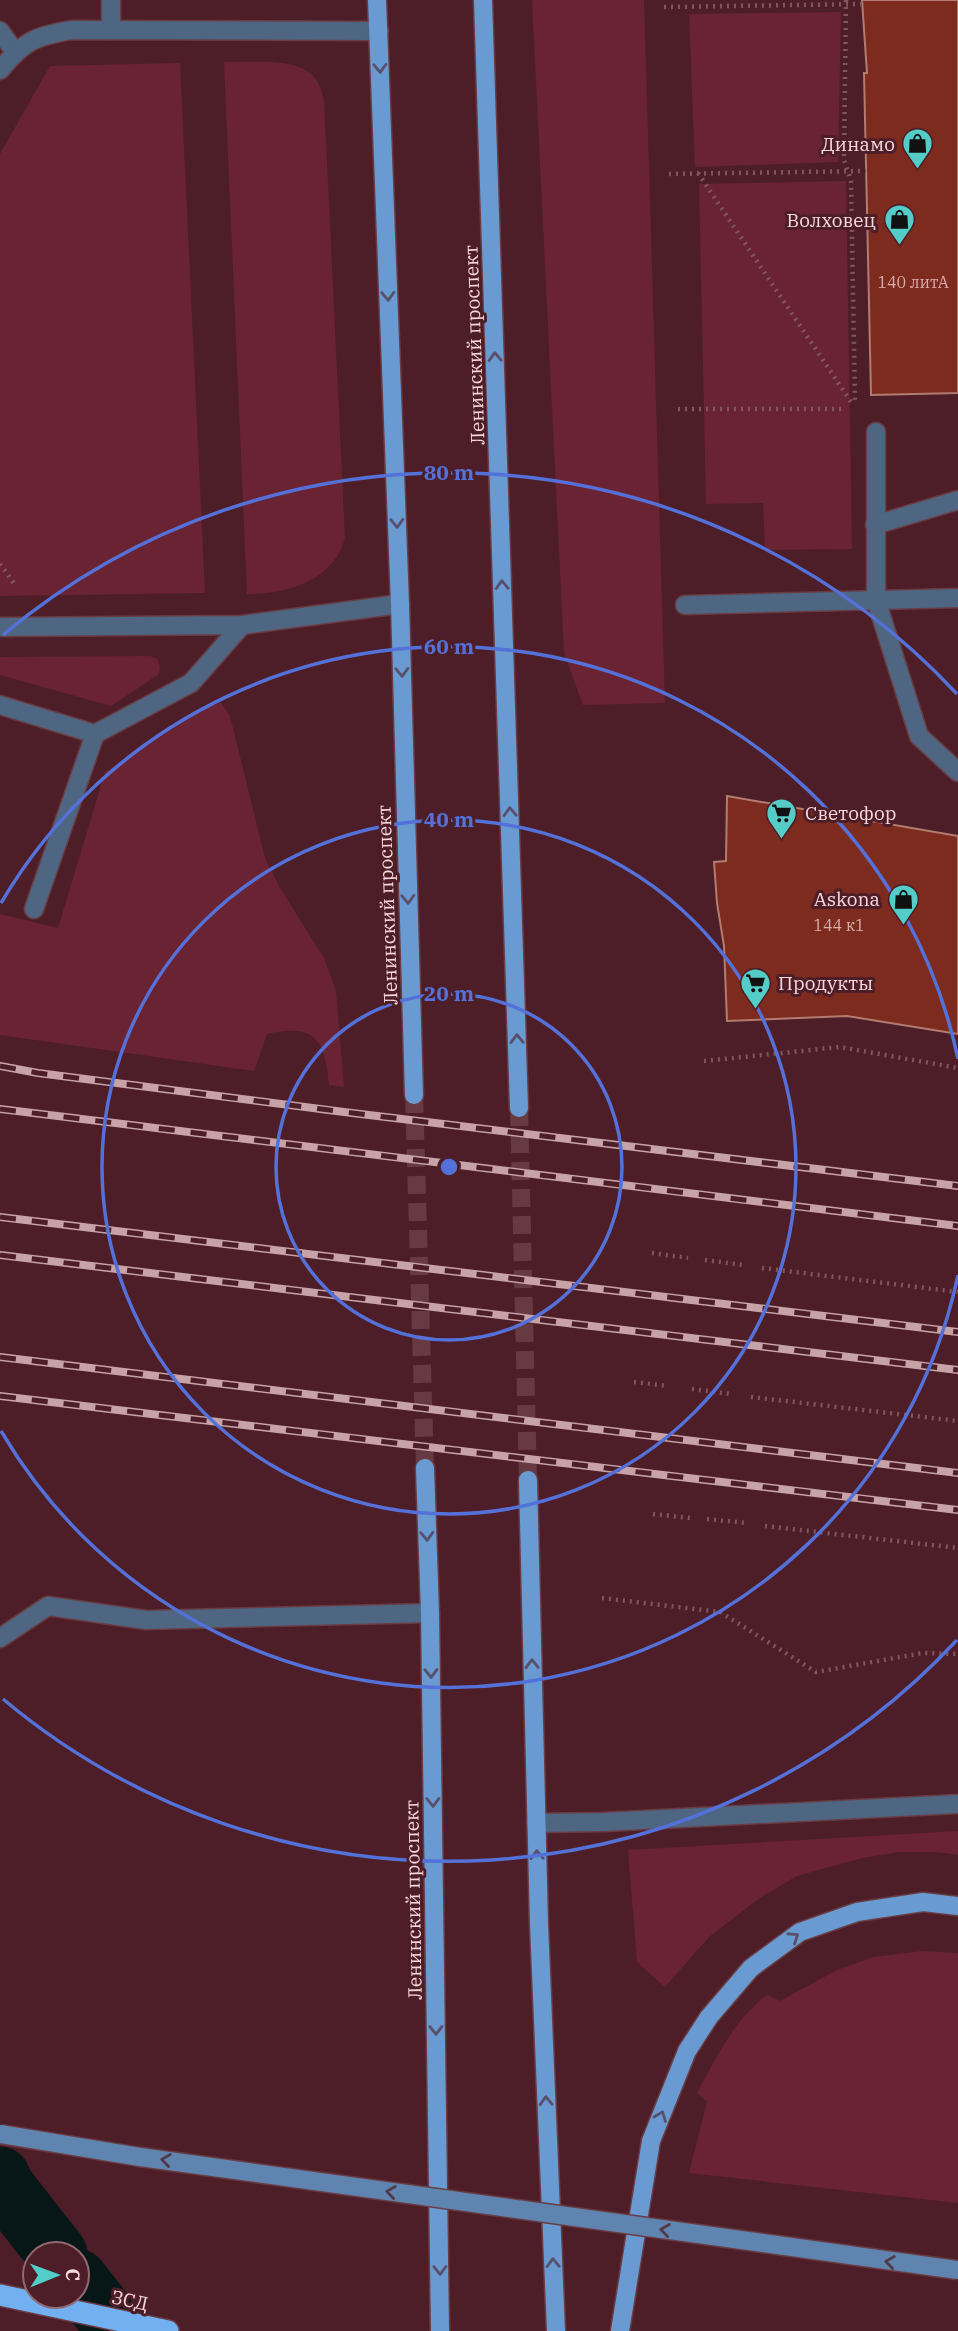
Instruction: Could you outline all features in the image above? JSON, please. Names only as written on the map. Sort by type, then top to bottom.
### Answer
[{"type":"highway","name":"ЗСД","points":[[0,2295],[168,2331]]},
{"type":"main road","name":"Ленинский проспект","points":[[377,0],[400,604],[414,1095]]},
{"type":"main road","name":"Ленинский проспект","points":[[483,0],[519,1108]]},
{"type":"main road","name":"Ленинский проспект","points":[[425,1468],[430,1613],[440,2331]]},
{"type":"main road","points":[[528,1480],[536,1823],[556,2331]]},
{"type":"main road","points":[[620,2331],[650,2141],[687,2051],[709,2017],[751,1968],[800,1932],[857,1912],[923,1902],[958,1906]]},
{"type":"main road","points":[[0,2134],[209,2166],[958,2270]]},
{"type":"lane","points":[[111,0],[111,30]]},
{"type":"lane","points":[[0,70],[15,52],[40,36],[72,30],[379,31]]},
{"type":"lane","points":[[0,31],[15,52]]},
{"type":"lane","points":[[876,432],[876,600],[919,736],[958,772]]},
{"type":"lane","points":[[875,525],[958,500]]},
{"type":"lane","points":[[685,605],[958,598]]},
{"type":"lane","points":[[0,627],[242,625],[400,604]]},
{"type":"lane","points":[[34,909],[95,734],[191,683],[242,625]]},
{"type":"lane","points":[[0,705],[95,734]]},
{"type":"lane","points":[[0,1638],[48,1606],[146,1620],[430,1613]]},
{"type":"lane","points":[[536,1823],[958,1804]]},
{"type":"path","points":[[664,7],[846,2],[862,4]]},
{"type":"path","points":[[846,2],[844,160],[851,181],[855,409]]},
{"type":"path","points":[[669,174],[866,171]]},
{"type":"path","points":[[698,173],[855,409]]},
{"type":"path","points":[[678,409],[855,409]]},
{"type":"path","points":[[704,1061],[840,1048],[958,1068]]},
{"type":"path","points":[[652,1253],[688,1258]]},
{"type":"path","points":[[705,1260],[743,1265]]},
{"type":"path","points":[[762,1268],[958,1292]]},
{"type":"path","points":[[634,1382],[668,1386]]},
{"type":"path","points":[[691,1389],[730,1394]]},
{"type":"path","points":[[751,1396],[958,1421]]},
{"type":"path","points":[[653,1514],[690,1518]]},
{"type":"path","points":[[707,1519],[746,1523]]},
{"type":"path","points":[[765,1525],[958,1548]]},
{"type":"path","points":[[602,1598],[720,1612],[816,1672],[923,1653],[958,1654]]},
{"type":"shaded area","points":[[532,0],[644,0],[665,703],[583,705],[564,653]]},
{"type":"shaded area","points":[[841,12],[838,162],[695,167],[689,14]]},
{"type":"shaded area","points":[[224,62],[267,62],[299,67],[313,76],[324,99],[345,538],[331,565],[320,575],[293,588],[247,594]]},
{"type":"shaded area","points":[[180,63],[205,593],[0,596],[0,154],[50,66]]},
{"type":"shaded area","points":[[846,181],[852,549],[765,550],[763,503],[706,504],[699,184]]},
{"type":"shaded area","points":[[150,656],[157,659],[159,674],[111,706],[0,675],[0,657]]},
{"type":"shaded area","points":[[221,703],[230,716],[265,858],[280,888],[324,958],[336,991],[344,1087],[329,1085],[321,1046],[307,1033],[297,1031],[267,1034],[254,1071],[0,1035],[0,914],[58,928],[105,772],[208,706]]},
{"type":"shaded area","points":[[958,1831],[958,1855],[900,1852],[862,1858],[797,1876],[761,1897],[709,1937],[665,1987],[637,1962],[628,1850]]},
{"type":"shaded area","points":[[923,1951],[958,1953],[958,2203],[689,2173],[707,2102],[697,2093],[727,2040],[755,2005],[767,1995],[780,2001],[837,1970],[873,1957]]},
{"type":"building","points":[[862,0],[958,0],[958,393],[871,395],[864,73],[867,73]]},
{"type":"building","points":[[727,796],[958,836],[958,1034],[847,1016],[727,1021],[724,946],[714,862],[726,861]]},
{"type":"waterway","points":[[0,2177],[3,2185],[46,2240]]},
{"type":"waterway","points":[[91,2297],[118,2331]]},
{"type":"tunnel","points":[[414,1095],[425,1468]]},
{"type":"tunnel","points":[[519,1108],[528,1480]]},
{"type":"railway","points":[[0,1066],[344,1112],[958,1186]]},
{"type":"railway","points":[[0,1109],[958,1226]]},
{"type":"railway","points":[[0,1217],[958,1332]]},
{"type":"railway","points":[[0,1255],[958,1370]]},
{"type":"railway","points":[[0,1357],[958,1473]]},
{"type":"railway","points":[[0,1396],[958,1510]]},
{"type":"place","name":"Динамо","points":[[918,171]]},
{"type":"place","name":"Волховец","points":[[899,247]]},
{"type":"place","name":"Светофор","points":[[782,840]]},
{"type":"place","name":"Askona","points":[[903,926]]},
{"type":"place","name":"Продукты","points":[[755,1010]]}]
